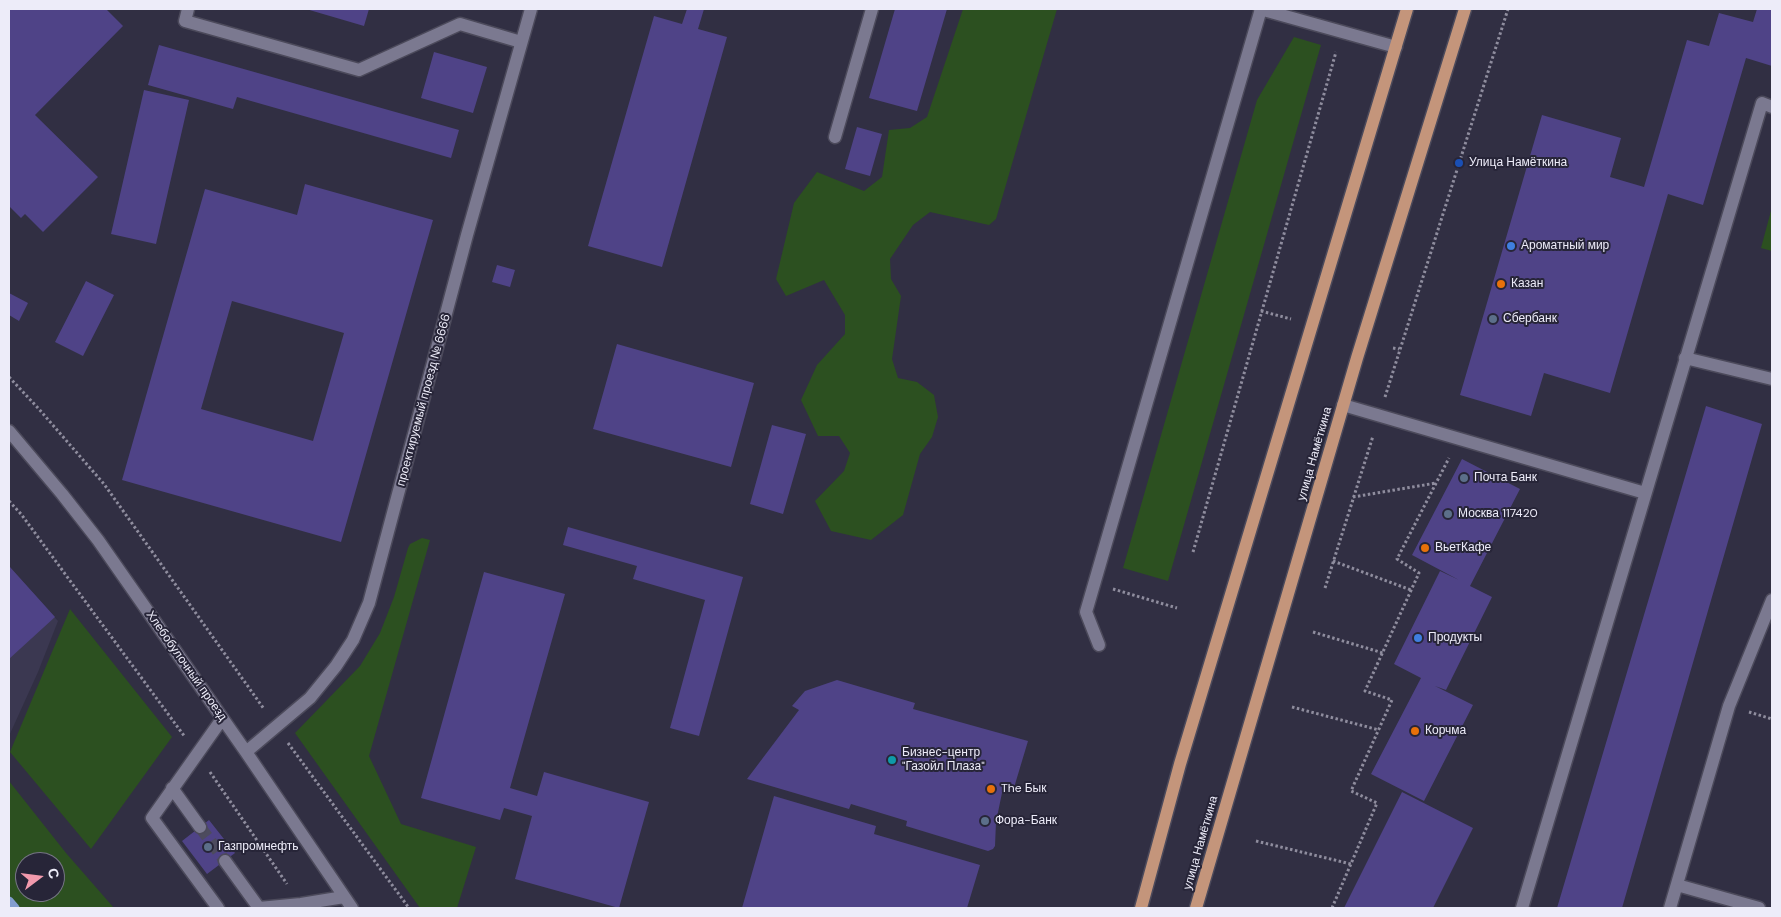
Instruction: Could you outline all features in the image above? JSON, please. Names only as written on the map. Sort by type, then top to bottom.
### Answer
[{"type":"main road","points":[[1141,908],[1180,764],[1407,9]]},
{"type":"main road","name":"улица Намёткина","points":[[1196,908],[1343,405],[1465,9]]},
{"type":"street","points":[[188,9],[185,21],[359,70],[460,24],[521,42]]},
{"type":"street","name":"проектируемый проезд № 6666","points":[[246,752],[310,698],[336,666],[353,640],[369,603],[467,235],[531,9]]},
{"type":"street","points":[[835,137],[872,9]]},
{"type":"street","points":[[1099,645],[1086,612],[1261,9],[1396,47]]},
{"type":"street","points":[[1522,908],[1762,103],[1772,106]]},
{"type":"street","points":[[1686,358],[1772,379]]},
{"type":"street","points":[[1343,405],[1645,493]]},
{"type":"street","name":"Хлебобулочный проезд","points":[[9,431],[98,540],[352,908]]},
{"type":"street","points":[[1670,908],[1729,706],[1772,600]]},
{"type":"street","points":[[218,908],[152,818],[222,718]]},
{"type":"street","points":[[172,788],[200,827]]},
{"type":"street","points":[[225,861],[259,908],[344,897]]},
{"type":"street","points":[[1677,885],[1759,908]]},
{"type":"path","points":[[1325,588],[1508,9]]},
{"type":"path","points":[[1193,552],[1342,32]]},
{"type":"path","points":[[1261,311],[1296,321]]},
{"type":"path","points":[[1393,348],[1399,349]]},
{"type":"path","points":[[9,377],[104,484],[276,726],[409,908]]},
{"type":"path","points":[[1332,908],[1377,803],[1351,791],[1392,700],[1365,691],[1419,572],[1397,559],[1459,439]]},
{"type":"path","points":[[1353,497],[1436,483]]},
{"type":"path","points":[[9,501],[21,514],[197,753],[301,904]]},
{"type":"path","points":[[1333,561],[1411,590]]},
{"type":"path","points":[[1094,584],[1177,608]]},
{"type":"path","points":[[1313,632],[1382,653]]},
{"type":"path","points":[[1292,708],[1379,730]]},
{"type":"path","points":[[1256,841],[1351,864]]},
{"type":"shaded area","points":[[9,566],[58,621],[38,672],[9,736]]},
{"type":"green space","points":[[963,9],[1057,9],[996,219],[989,225],[930,212],[913,225],[890,259],[891,279],[901,296],[892,359],[898,378],[917,382],[934,395],[938,417],[932,437],[920,454],[903,515],[871,540],[831,531],[815,501],[844,471],[850,453],[839,436],[818,436],[801,400],[817,365],[845,334],[845,315],[824,280],[786,296],[776,279],[794,203],[817,172],[864,191],[882,177],[889,130],[910,128],[927,117]]},
{"type":"green space","points":[[1294,37],[1321,45],[1168,581],[1123,568],[1257,100]]},
{"type":"green space","points":[[1772,207],[1772,251],[1761,248]]},
{"type":"green space","points":[[422,538],[430,540],[369,756],[401,824],[476,847],[457,908],[420,908],[295,733],[360,666],[380,633],[394,597],[408,548],[410,544]]},
{"type":"green space","points":[[70,609],[172,737],[91,849],[10,752]]},
{"type":"green space","points":[[9,781],[66,853],[114,908],[9,908]]},
{"type":"building","points":[[9,9],[106,9],[123,26],[35,115],[98,177],[43,232],[25,214],[21,218],[9,206]]},
{"type":"building","points":[[306,9],[369,9],[364,26]]},
{"type":"building","points":[[687,9],[704,9],[698,29],[727,37],[662,267],[588,246],[654,16],[682,24]]},
{"type":"building","points":[[895,9],[947,9],[917,111],[869,98]]},
{"type":"building","points":[[1757,9],[1772,9],[1772,66],[1746,58],[1703,205],[1668,194],[1610,393],[1544,373],[1531,416],[1460,395],[1542,115],[1621,138],[1610,177],[1644,187],[1687,40],[1709,46],[1719,13],[1753,22]]},
{"type":"building","points":[[159,45],[459,130],[451,158],[237,97],[233,109],[148,85]]},
{"type":"building","points":[[434,52],[487,67],[473,113],[421,98]]},
{"type":"building","points":[[144,90],[189,100],[156,244],[111,234]]},
{"type":"building","points":[[857,127],[882,134],[870,176],[845,169]]},
{"type":"building","points":[[305,184],[433,220],[341,542],[122,480],[205,189],[297,215]],"holes":[[[232,301],[344,333],[313,441],[201,409]]]},
{"type":"building","points":[[497,265],[515,270],[510,287],[492,282]]},
{"type":"building","points":[[86,281],[114,295],[83,356],[55,342]]},
{"type":"building","points":[[9,293],[28,303],[19,321],[9,315]]},
{"type":"building","points":[[617,344],[754,383],[731,467],[593,429]]},
{"type":"building","points":[[1706,406],[1762,424],[1622,908],[1557,908]]},
{"type":"building","points":[[772,425],[806,434],[783,514],[750,504]]},
{"type":"building","points":[[1462,459],[1520,489],[1470,586],[1492,597],[1446,690],[1435,686],[1473,705],[1424,801],[1371,774],[1421,678],[1394,664],[1440,571],[1459,580],[1412,555]]},
{"type":"building","points":[[568,527],[743,577],[699,736],[670,728],[705,600],[633,579],[637,566],[563,545]]},
{"type":"building","points":[[9,566],[55,617],[9,659]]},
{"type":"building","points":[[484,572],[565,594],[510,788],[537,796],[544,772],[649,802],[619,908],[515,879],[532,816],[504,808],[500,820],[421,798]]},
{"type":"building","name":"Бизнес-центр \"Газойл Плаза\"","points":[[837,680],[915,703],[913,709],[1028,741],[1013,791],[1003,788],[993,849],[988,851],[906,826],[907,821],[851,804],[849,809],[747,779],[799,710],[792,706],[805,691]]},
{"type":"building","points":[[1402,792],[1473,828],[1433,908],[1344,908]]},
{"type":"building","points":[[774,796],[876,826],[874,834],[980,865],[967,908],[742,908]]},
{"type":"building","name":"Газпромнефть","points":[[209,820],[235,853],[207,874],[182,841]]},
{"type":"waterway","points":[[9,901],[15,908]]},
{"type":"tunnel","points":[[200,827],[225,861]]},
{"type":"place","name":"Улица Намёткина","points":[[1459,163]]},
{"type":"place","name":"Ароматный мир","points":[[1511,246]]},
{"type":"place","name":"Казан","points":[[1501,284]]},
{"type":"place","name":"Сбербанк","points":[[1493,319]]},
{"type":"place","name":"Почта Банк","points":[[1464,478]]},
{"type":"place","name":"Москва 117420","points":[[1448,514]]},
{"type":"place","name":"ВьетКафе","points":[[1425,548]]},
{"type":"place","name":"Продукты","points":[[1418,638]]},
{"type":"place","name":"Корчма","points":[[1415,731]]},
{"type":"place","name":"Бизнес-центр \"Газойл Плаза\"","points":[[892,760]]},
{"type":"place","name":"The Бык","points":[[991,789]]},
{"type":"place","name":"Фора-Банк","points":[[985,821]]},
{"type":"place","name":"Газпромнефть","points":[[208,847]]}]
